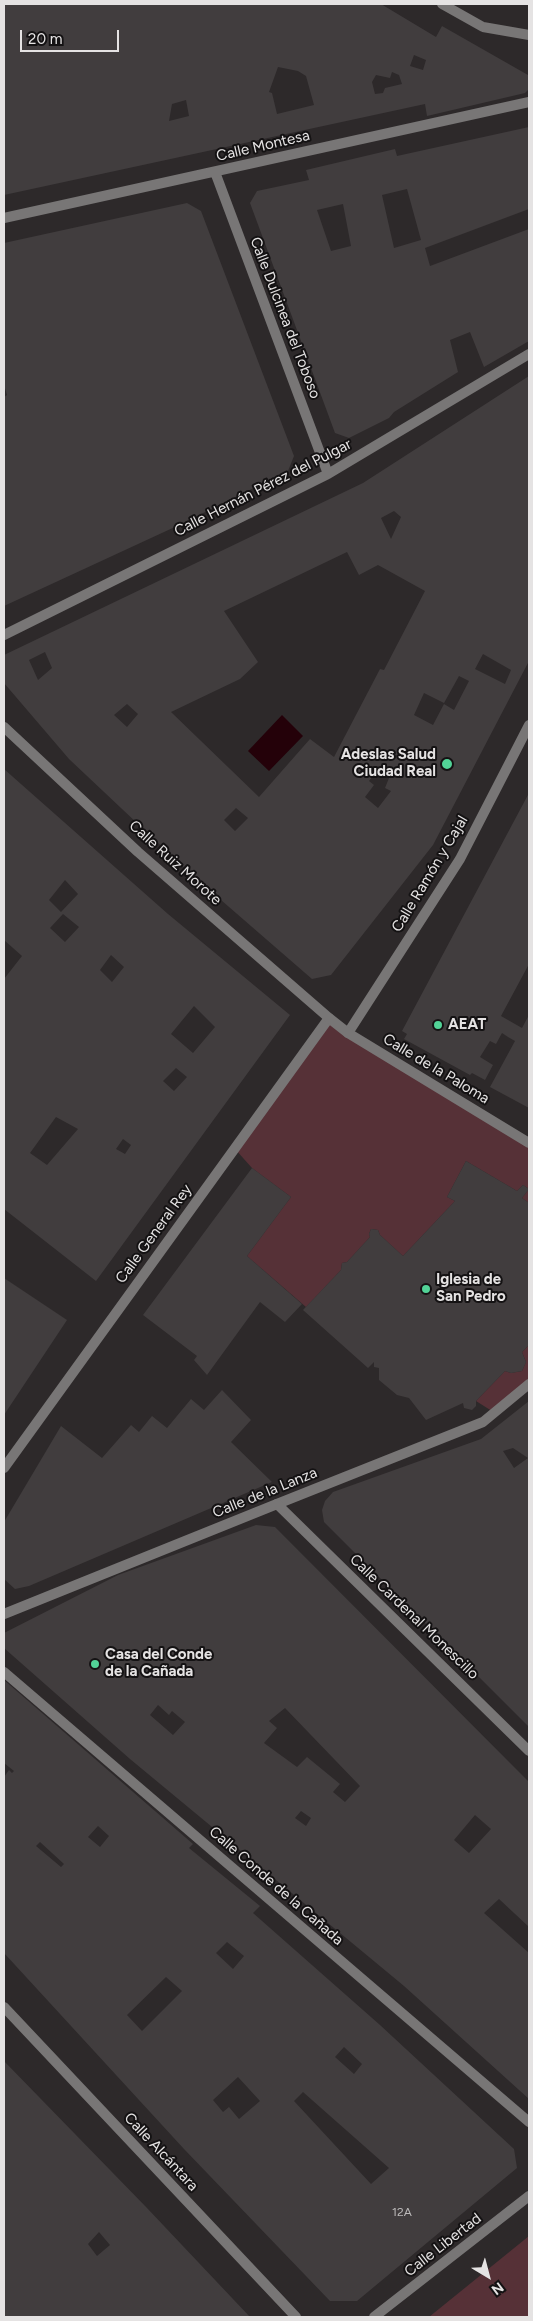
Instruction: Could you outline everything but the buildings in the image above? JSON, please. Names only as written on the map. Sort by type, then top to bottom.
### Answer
[{"type":"street","points":[[442,4],[484,27],[529,35]]},
{"type":"street","name":"Calle Montesa","points":[[4,218],[529,102]]},
{"type":"street","name":"Calle Dulcinea del Toboso","points":[[215,172],[328,474]]},
{"type":"street","name":"Calle Hernán Pérez del Pulgar","points":[[4,635],[328,474],[529,354]]},
{"type":"street","name":"Calle Ramón y Cajal","points":[[348,1033],[460,859],[529,725]]},
{"type":"street","name":"Calle Ruiz Morote","points":[[4,727],[138,852],[329,1018]]},
{"type":"street","name":"Calle de la Paloma","points":[[329,1018],[348,1033],[529,1143]]},
{"type":"street","name":"Calle General Rey","points":[[4,1468],[329,1018]]},
{"type":"street","name":"Calle de la Lanza","points":[[4,1614],[483,1422],[529,1384]]},
{"type":"street","name":"Calle Cardenal Monescillo","points":[[277,1504],[529,1750]]},
{"type":"street","name":"Calle Conde de la Cañada","points":[[4,1672],[529,2122]]},
{"type":"street","name":"Calle Alcántara","points":[[4,2007],[296,2317]]},
{"type":"street","name":"Calle Libertad","points":[[374,2317],[529,2196]]},
{"type":"shaded area","points":[[282,715],[303,736],[269,771],[248,751]]},
{"type":"shaded area","points":[[329,1018],[529,1141],[529,1189],[523,1185],[517,1191],[466,1161],[447,1197],[455,1201],[403,1256],[380,1235],[378,1230],[371,1229],[370,1237],[347,1262],[342,1263],[341,1270],[306,1307],[247,1256],[291,1197],[252,1168],[235,1149]]},
{"type":"shaded area","points":[[529,1189],[529,1203],[522,1198]]},
{"type":"shaded area","points":[[529,1345],[529,1384],[495,1413],[476,1401],[505,1371],[511,1373],[522,1371],[526,1362],[522,1352]]},
{"type":"shaded area","points":[[529,2236],[529,2317],[429,2317]]},
{"type":"place","name":"Adeslas Salud Ciudad Real","points":[[447,764]]},
{"type":"place","name":"AEAT","points":[[438,1025]]},
{"type":"place","name":"Iglesia de San Pedro","points":[[426,1289]]},
{"type":"place","name":"Casa del Conde de la Cañada","points":[[95,1664]]}]
